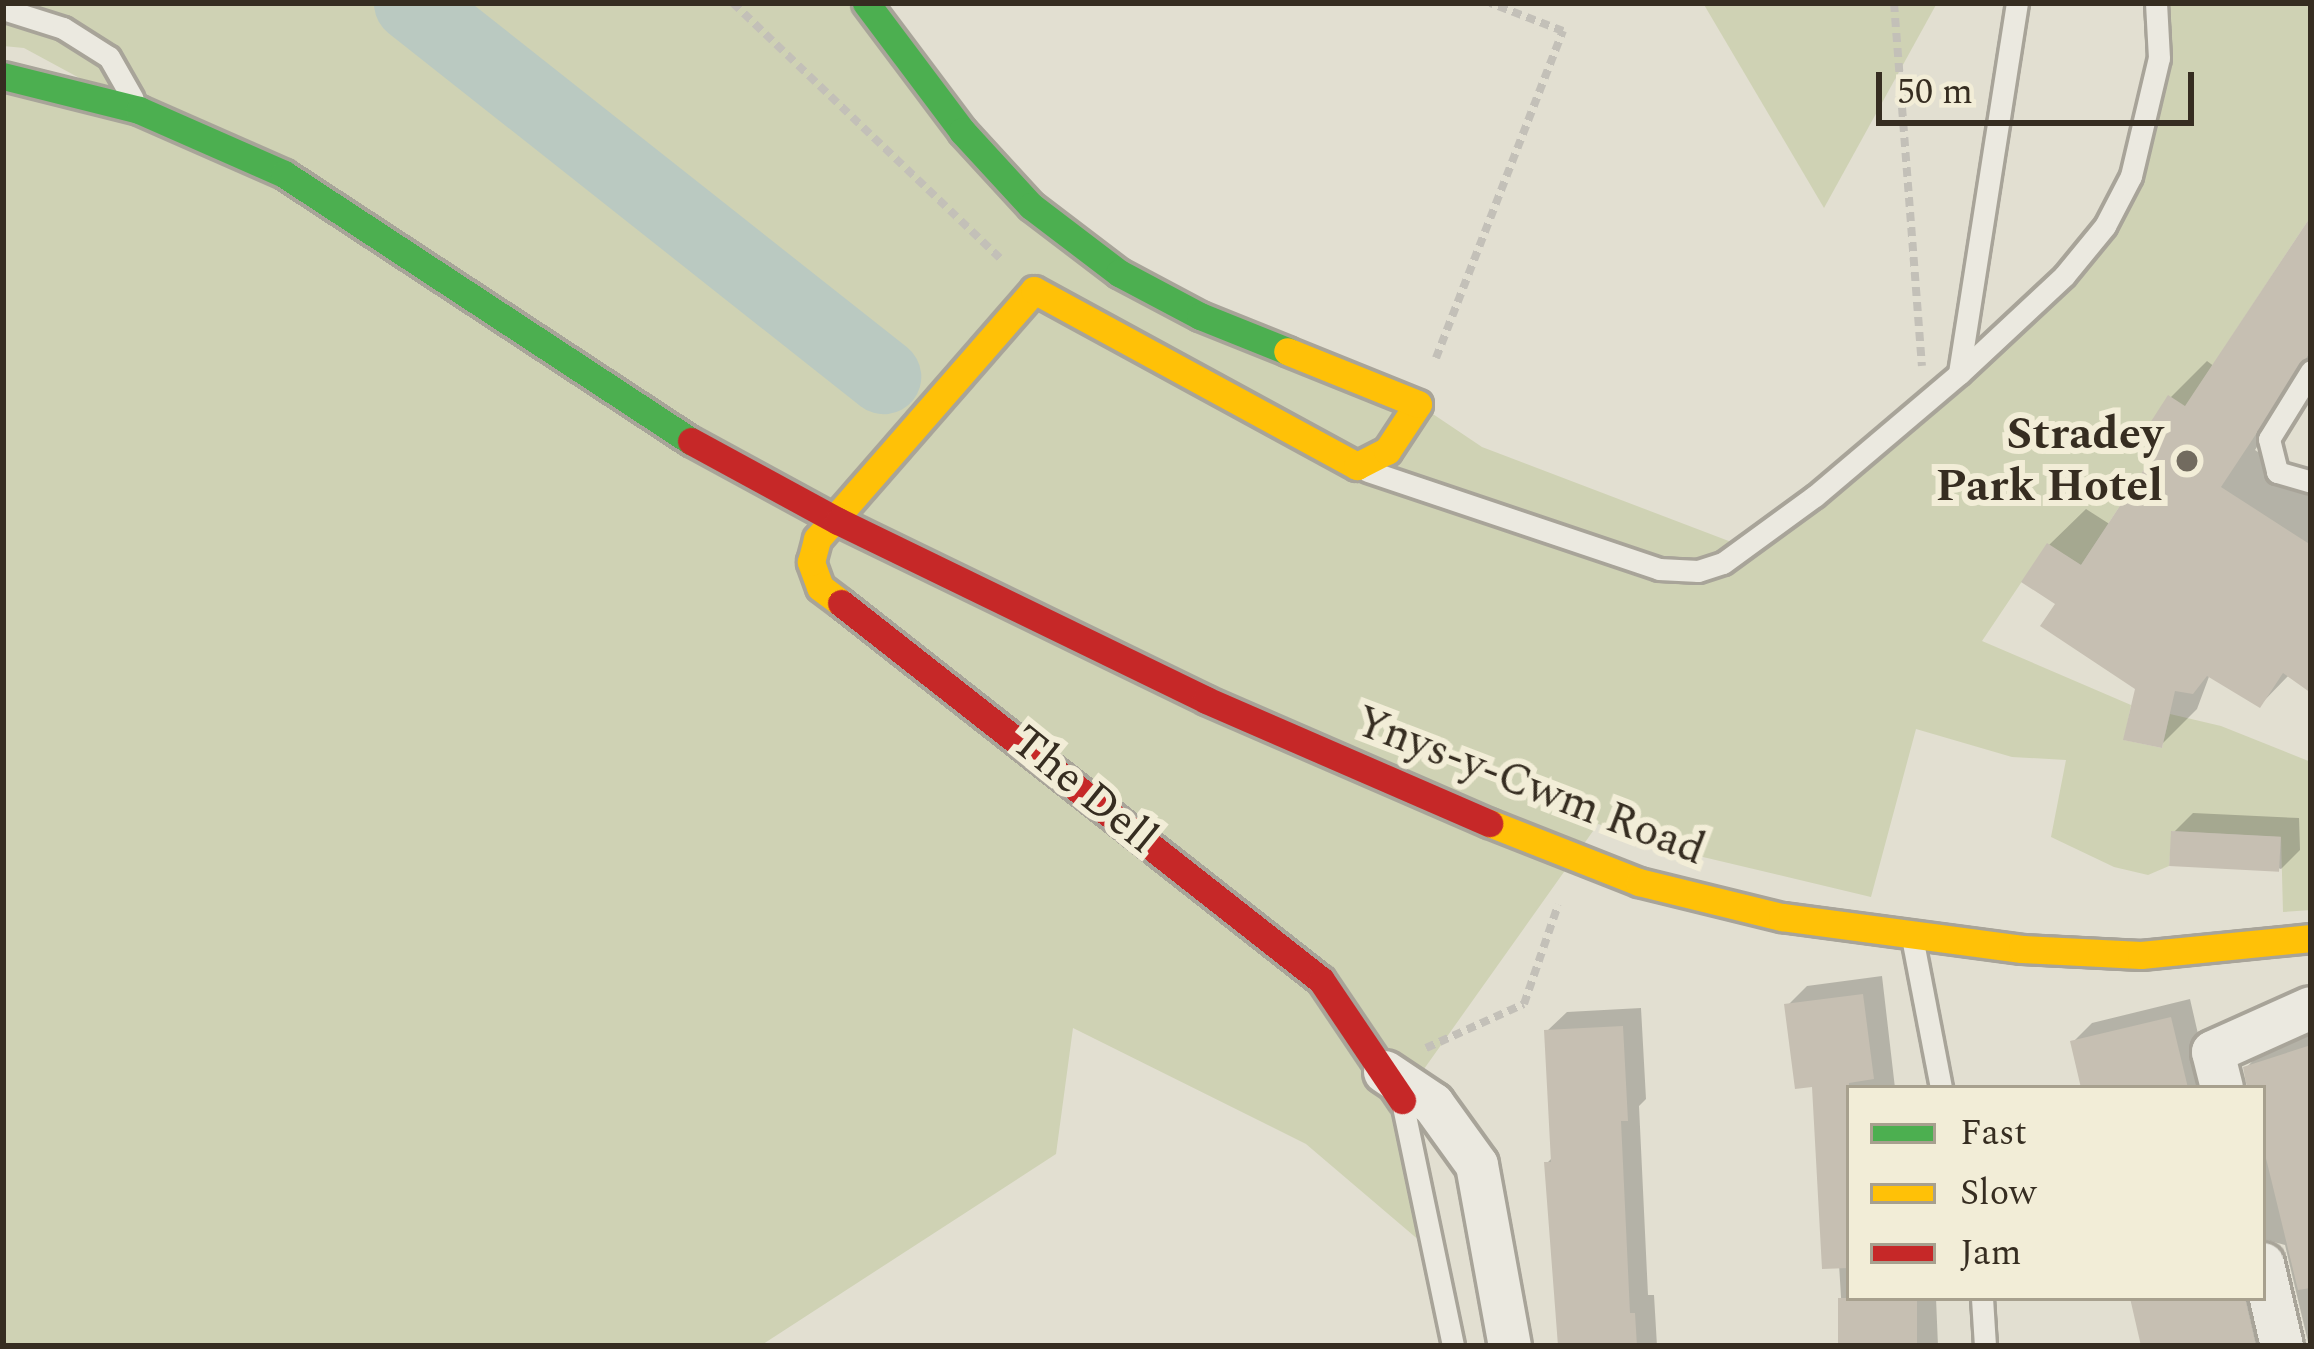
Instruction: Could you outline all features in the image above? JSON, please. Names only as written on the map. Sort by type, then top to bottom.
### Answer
[{"type":"main road","points":[[838,521],[1034,290],[1357,466],[1387,451],[1418,404],[1200,316],[1119,273],[1031,206],[962,131],[866,3]]},
{"type":"main road","name":"Ynys-y-Cwm Road","points":[[3,76],[139,110],[284,174],[697,445],[838,521],[1206,700],[1639,882],[1782,917],[1912,937],[2141,955],[2311,938]]},
{"type":"main road","name":"The Dell","points":[[838,521],[817,539],[811,562],[820,587],[1321,980],[1391,1084]]},
{"type":"street","points":[[2221,1085],[2213,1052],[2311,1008]]},
{"type":"street","name":"The Dell","points":[[1391,1084],[1432,1104],[1478,1165],[1510,1346]]},
{"type":"street","points":[[2266,1277],[2282,1346]]},
{"type":"lane","points":[[1959,374],[2017,3]]},
{"type":"lane","points":[[1357,466],[1659,569],[1698,571],[1723,562],[1769,531],[1959,374],[2064,276],[2105,226],[2131,176],[2159,58],[2156,3]]},
{"type":"lane","points":[[3,9],[63,28],[109,57],[139,110]]},
{"type":"lane","points":[[2308,383],[2269,440],[2276,472],[2311,482]]},
{"type":"lane","points":[[1912,937],[1939,1085]]},
{"type":"lane","points":[[1391,1084],[1453,1346]]},
{"type":"lane","points":[[1982,1301],[1985,1346]]},
{"type":"path","points":[[733,3],[1034,290]]},
{"type":"path","points":[[1418,404],[1564,31],[1490,3]]},
{"type":"path","points":[[1894,3],[1925,402]]},
{"type":"path","points":[[1391,1084],[1524,1004],[1574,857]]},
{"type":"green space","points":[[3,3],[866,3],[1069,236],[1418,404],[1482,447],[1755,551],[2108,228],[2161,3],[2311,3],[2311,216],[2081,565],[2047,544],[1982,641],[2131,705],[2124,740],[2162,748],[2170,714],[2221,726],[2311,762],[2311,910],[2283,912],[2281,837],[2172,831],[2169,866],[2148,875],[2114,867],[2051,837],[2066,760],[2012,757],[1916,729],[1871,897],[1703,857],[1598,824],[1402,1100],[1434,1253],[1306,1144],[1073,1028],[1056,1154],[760,1346],[3,1346],[3,76],[133,107],[24,48],[3,46]]},
{"type":"green space","points":[[1703,3],[1937,3],[1824,208]]},
{"type":"building","name":"Stradey Park Hotel","points":[[2311,216],[2311,351],[2221,487],[2311,545],[2311,693],[2283,673],[2260,708],[2207,676],[2193,694],[2175,691],[2162,748],[2123,740],[2135,689],[2040,626],[2055,604],[2021,582],[2047,543],[2081,565],[2158,448],[2141,437],[2168,395],[2185,406]]},
{"type":"building","points":[[2171,831],[2281,837],[2279,872],[2169,866]]},
{"type":"building","points":[[1863,994],[1874,1079],[1846,1085],[1846,1268],[1822,1269],[1812,1087],[1795,1089],[1784,1004]]},
{"type":"building","points":[[2171,1017],[2187,1085],[2080,1085],[2070,1041]]},
{"type":"building","points":[[1623,1026],[1628,1121],[1621,1121],[1630,1313],[1635,1313],[1637,1346],[1558,1346],[1544,1162],[1551,1162],[1544,1030]]},
{"type":"building","points":[[2311,1045],[2311,1288],[2298,1290],[2266,1158],[2266,1085],[2246,1085],[2243,1067]]},
{"type":"building","points":[[1838,1298],[1917,1301],[1917,1346],[1838,1346]]},
{"type":"building","points":[[2131,1301],[2246,1301],[2256,1346],[2141,1346]]},
{"type":"waterway","points":[[411,3],[883,376]]},
{"type":"traffic: fast","points":[[866,3],[962,131],[1031,206],[1119,273],[1200,316],[1287,351]]},
{"type":"traffic: fast","points":[[3,76],[139,110],[284,174],[691,441]]},
{"type":"traffic: slow","points":[[841,603],[820,587],[811,562],[817,539],[1034,290],[1357,466],[1387,451],[1418,404],[1287,351]]},
{"type":"traffic: slow","points":[[1489,823],[1639,882],[1782,917],[2022,949],[2141,955],[2311,938]]},
{"type":"traffic: jam","points":[[691,441],[838,521],[1206,700],[1489,823]]},
{"type":"traffic: jam","points":[[841,603],[1321,980],[1402,1100]]},
{"type":"place","name":"Stradey Park Hotel","points":[[2187,461]]}]
